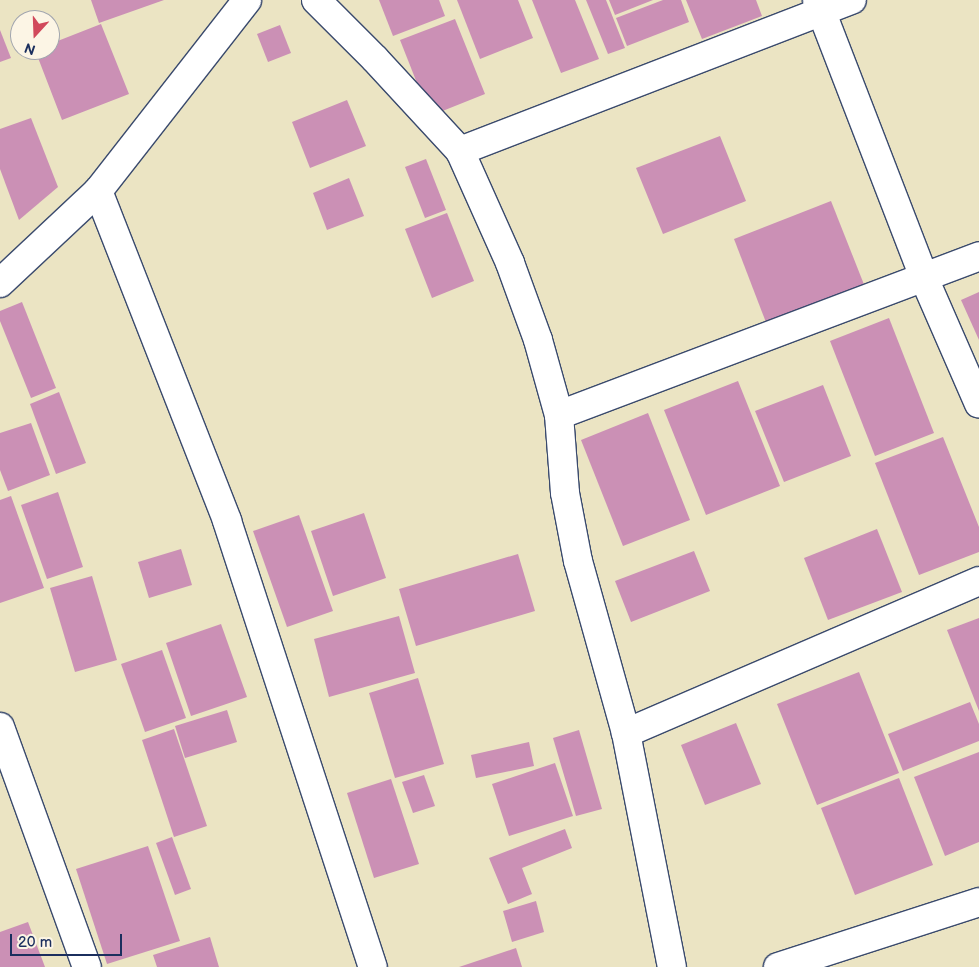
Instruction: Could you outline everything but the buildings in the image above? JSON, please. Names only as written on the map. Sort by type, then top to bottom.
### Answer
[{"type":"street","points":[[0,283],[98,191],[247,0]]},
{"type":"street","points":[[316,0],[375,59],[460,151],[510,263],[538,340],[560,415],[565,493],[578,561],[626,733],[672,967]]},
{"type":"street","points":[[460,151],[819,6],[852,0]]},
{"type":"street","points":[[819,6],[924,278],[979,404]]},
{"type":"street","points":[[98,191],[227,521],[373,967]]},
{"type":"street","points":[[560,415],[979,256]]},
{"type":"street","points":[[626,733],[979,581]]},
{"type":"street","points":[[0,727],[87,967]]},
{"type":"street","points":[[778,967],[979,902]]}]
